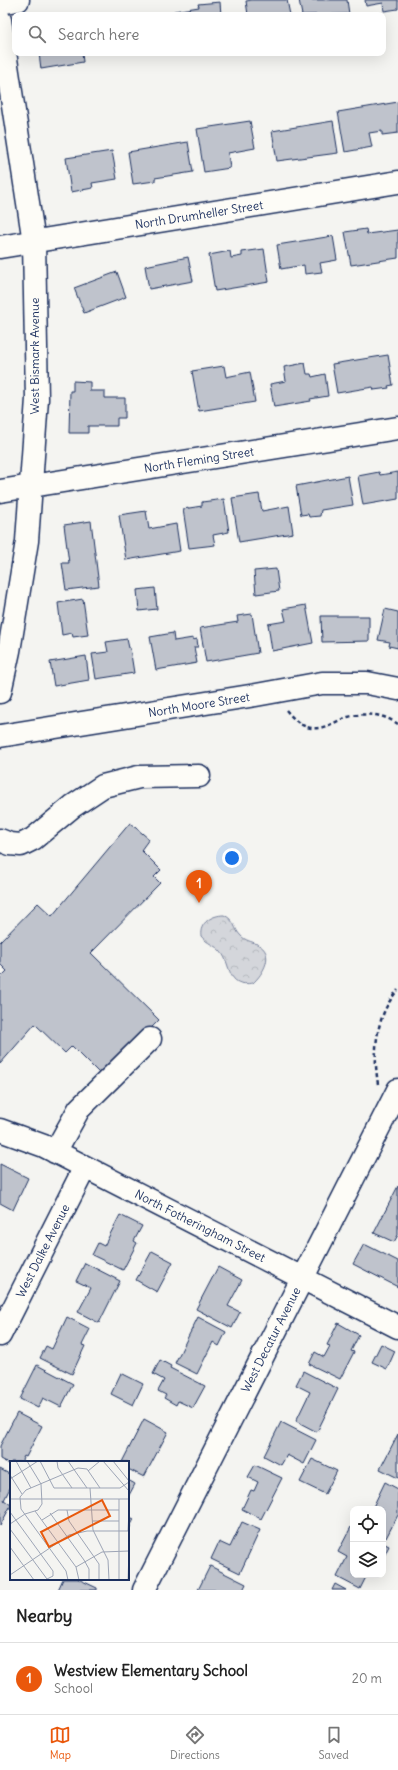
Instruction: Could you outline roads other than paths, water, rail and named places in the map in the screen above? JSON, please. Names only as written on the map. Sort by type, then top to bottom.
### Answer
[{"type":"street","points":[[0,3],[18,0]]},
{"type":"street","name":"West Bismark Avenue","points":[[0,20],[34,242],[36,400],[32,486],[27,541],[9,650],[0,692]]},
{"type":"street","name":"North Drumheller Street","points":[[0,247],[398,182]]},
{"type":"street","name":"North Fleming Street","points":[[0,491],[398,428]]},
{"type":"street","name":"North Moore Street","points":[[0,736],[322,683],[367,683],[398,689]]},
{"type":"street","points":[[0,840],[10,844],[21,845],[33,839],[74,806],[103,786],[139,777],[199,776]]},
{"type":"street","points":[[55,1152],[79,1109],[150,1039]]},
{"type":"street","name":"West Decatur Avenue","points":[[144,1590],[302,1279],[388,1088]]},
{"type":"street","name":"North Fotheringham Street","points":[[0,1130],[55,1152],[398,1327]]},
{"type":"street","name":"West Dalke Avenue","points":[[0,1335],[85,1167]]},
{"type":"place","name":"Westview Elementary School","points":[[199,903]]}]
